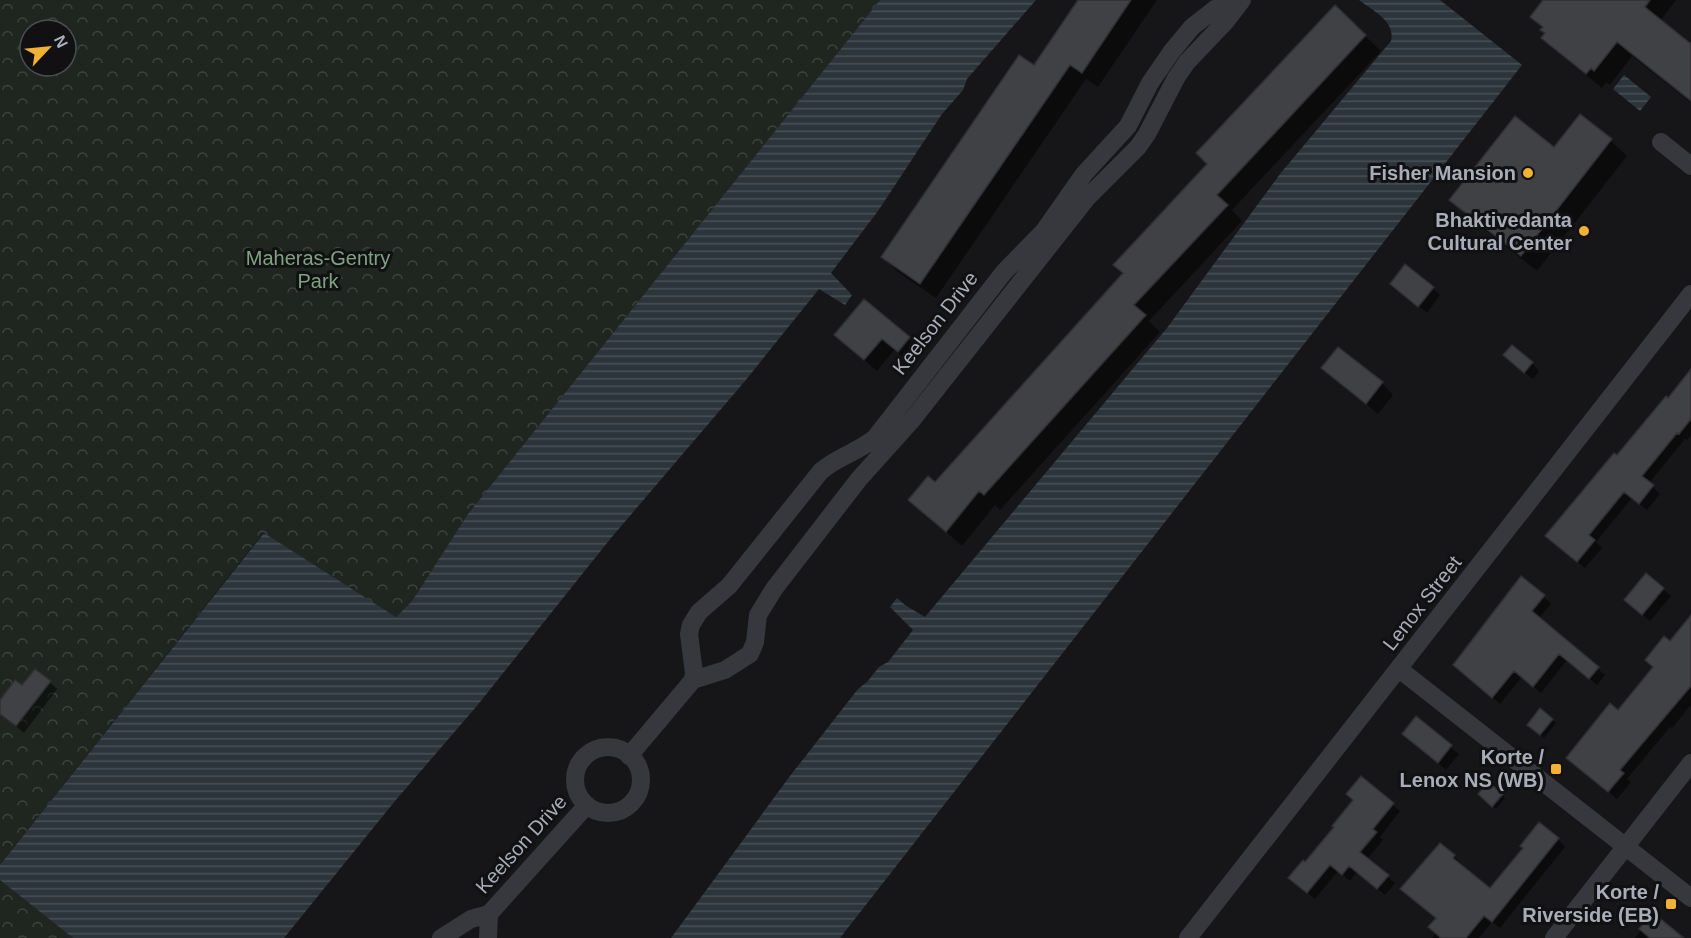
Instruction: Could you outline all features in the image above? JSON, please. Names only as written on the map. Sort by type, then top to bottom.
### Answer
[{"type":"street","name":"Keelson Drive","points":[[1240,0],[1226,21],[1187,62],[1138,147],[1087,198],[912,420],[859,479],[774,589],[758,615],[755,642],[750,654],[725,670],[693,680],[689,634],[691,625],[699,612],[729,586],[820,471],[833,460],[875,438],[1004,272],[1044,231],[1084,174],[1128,126],[1161,65],[1185,35],[1215,9],[1240,0]]},
{"type":"street","points":[[1661,142],[1691,166]]},
{"type":"street","name":"Lenox Street","points":[[1188,938],[1691,294]]},
{"type":"street","points":[[1399,669],[1691,897]]},
{"type":"street","points":[[629,756],[693,680]]},
{"type":"street","name":"Keelson Drive","points":[[605,748],[614,748],[629,756],[635,762],[640,778],[637,795],[633,802],[612,813],[597,811],[586,805],[579,796],[575,781],[583,759],[597,749],[605,748]]},
{"type":"street","points":[[1554,938],[1691,763]]},
{"type":"street","name":"Keelson Drive","points":[[441,938],[471,919],[489,914],[586,805]]},
{"type":"street","name":"Keelson Drive","points":[[488,938],[489,914]]},
{"type":"green space","name":"Maheras-Gentry Park","points":[[0,0],[880,0],[468,514],[412,601],[396,617],[263,533],[0,865]]},
{"type":"green space","points":[[0,880],[73,938],[0,938]]},
{"type":"shaded area","points":[[880,0],[1036,0],[967,79],[963,90],[942,114],[878,211],[831,273],[852,295],[845,305],[819,289],[745,381],[611,538],[476,707],[395,801],[284,938],[73,938],[0,880],[0,865],[264,533],[396,617],[412,601],[468,514]]},
{"type":"shaded area","points":[[1359,0],[1440,0],[1522,65],[840,938],[671,938],[790,776],[858,689],[879,667],[888,662],[913,630],[890,607],[897,598],[925,617],[1167,328],[1280,174],[1391,41],[1392,34],[1386,22]]},
{"type":"shaded area","points":[[1624,75],[1651,97],[1640,111],[1613,89]]},
{"type":"building","points":[[1078,0],[1131,0],[1082,73],[1070,65],[920,284],[881,257],[1019,55],[1034,65]]},
{"type":"building","points":[[1543,0],[1650,0],[1645,7],[1691,44],[1691,101],[1617,42],[1594,71],[1591,68],[1586,74],[1541,38],[1545,33],[1540,30],[1543,27],[1530,17]]},
{"type":"building","points":[[1335,5],[1366,35],[1217,195],[1228,205],[1134,305],[1146,315],[984,495],[979,491],[946,532],[908,500],[928,476],[935,482],[1123,273],[1113,265],[1207,164],[1196,153]]},
{"type":"building","name":"Fisher Mansion","points":[[1580,114],[1612,139],[1521,256],[1449,200],[1515,116],[1554,147]]},
{"type":"building","points":[[1405,264],[1434,287],[1418,307],[1390,284]]},
{"type":"building","points":[[864,299],[910,337],[898,352],[882,339],[864,360],[834,335]]},
{"type":"building","points":[[1512,345],[1533,362],[1524,373],[1503,355]]},
{"type":"building","points":[[1338,347],[1383,382],[1366,404],[1321,368]]},
{"type":"building","points":[[1691,369],[1691,419],[1642,476],[1654,485],[1639,504],[1624,492],[1589,535],[1595,540],[1577,562],[1545,536],[1614,453],[1617,455]]},
{"type":"building","points":[[1646,573],[1664,588],[1642,615],[1624,600]]},
{"type":"building","points":[[1521,576],[1545,595],[1532,611],[1599,667],[1589,679],[1559,654],[1533,687],[1514,671],[1492,698],[1453,665]]},
{"type":"building","points":[[1691,615],[1691,686],[1620,770],[1624,773],[1608,792],[1566,758],[1610,703],[1618,710],[1653,667],[1645,660],[1664,636],[1670,641]]},
{"type":"building","points":[[35,669],[51,681],[16,726],[0,714],[0,700],[15,680],[22,685]]},
{"type":"building","points":[[1540,708],[1553,719],[1540,735],[1527,725]]},
{"type":"building","points":[[1416,716],[1452,745],[1438,763],[1402,734]]},
{"type":"building","points":[[1361,776],[1394,803],[1373,829],[1377,832],[1360,852],[1389,875],[1377,889],[1349,866],[1342,875],[1330,865],[1307,893],[1288,878],[1303,860],[1305,862],[1334,827],[1332,826],[1353,800],[1346,794]]},
{"type":"building","points":[[1488,782],[1503,794],[1492,807],[1478,794]]},
{"type":"building","points":[[1539,822],[1559,838],[1492,922],[1484,916],[1466,938],[1441,938],[1428,927],[1436,918],[1400,889],[1440,843],[1455,855],[1453,858],[1490,888],[1523,848],[1520,846]]},
{"type":"building","points":[[1652,912],[1684,938],[1650,938],[1639,929]]},
{"type":"place","name":"Fisher Mansion","points":[[1528,173]]},
{"type":"place","name":"Bhaktivedanta Cultural Center","points":[[1584,231]]},
{"type":"place","name":"Korte / Lenox NS (WB)","points":[[1556,769]]},
{"type":"place","name":"Korte / Riverside (EB)","points":[[1671,904]]}]
